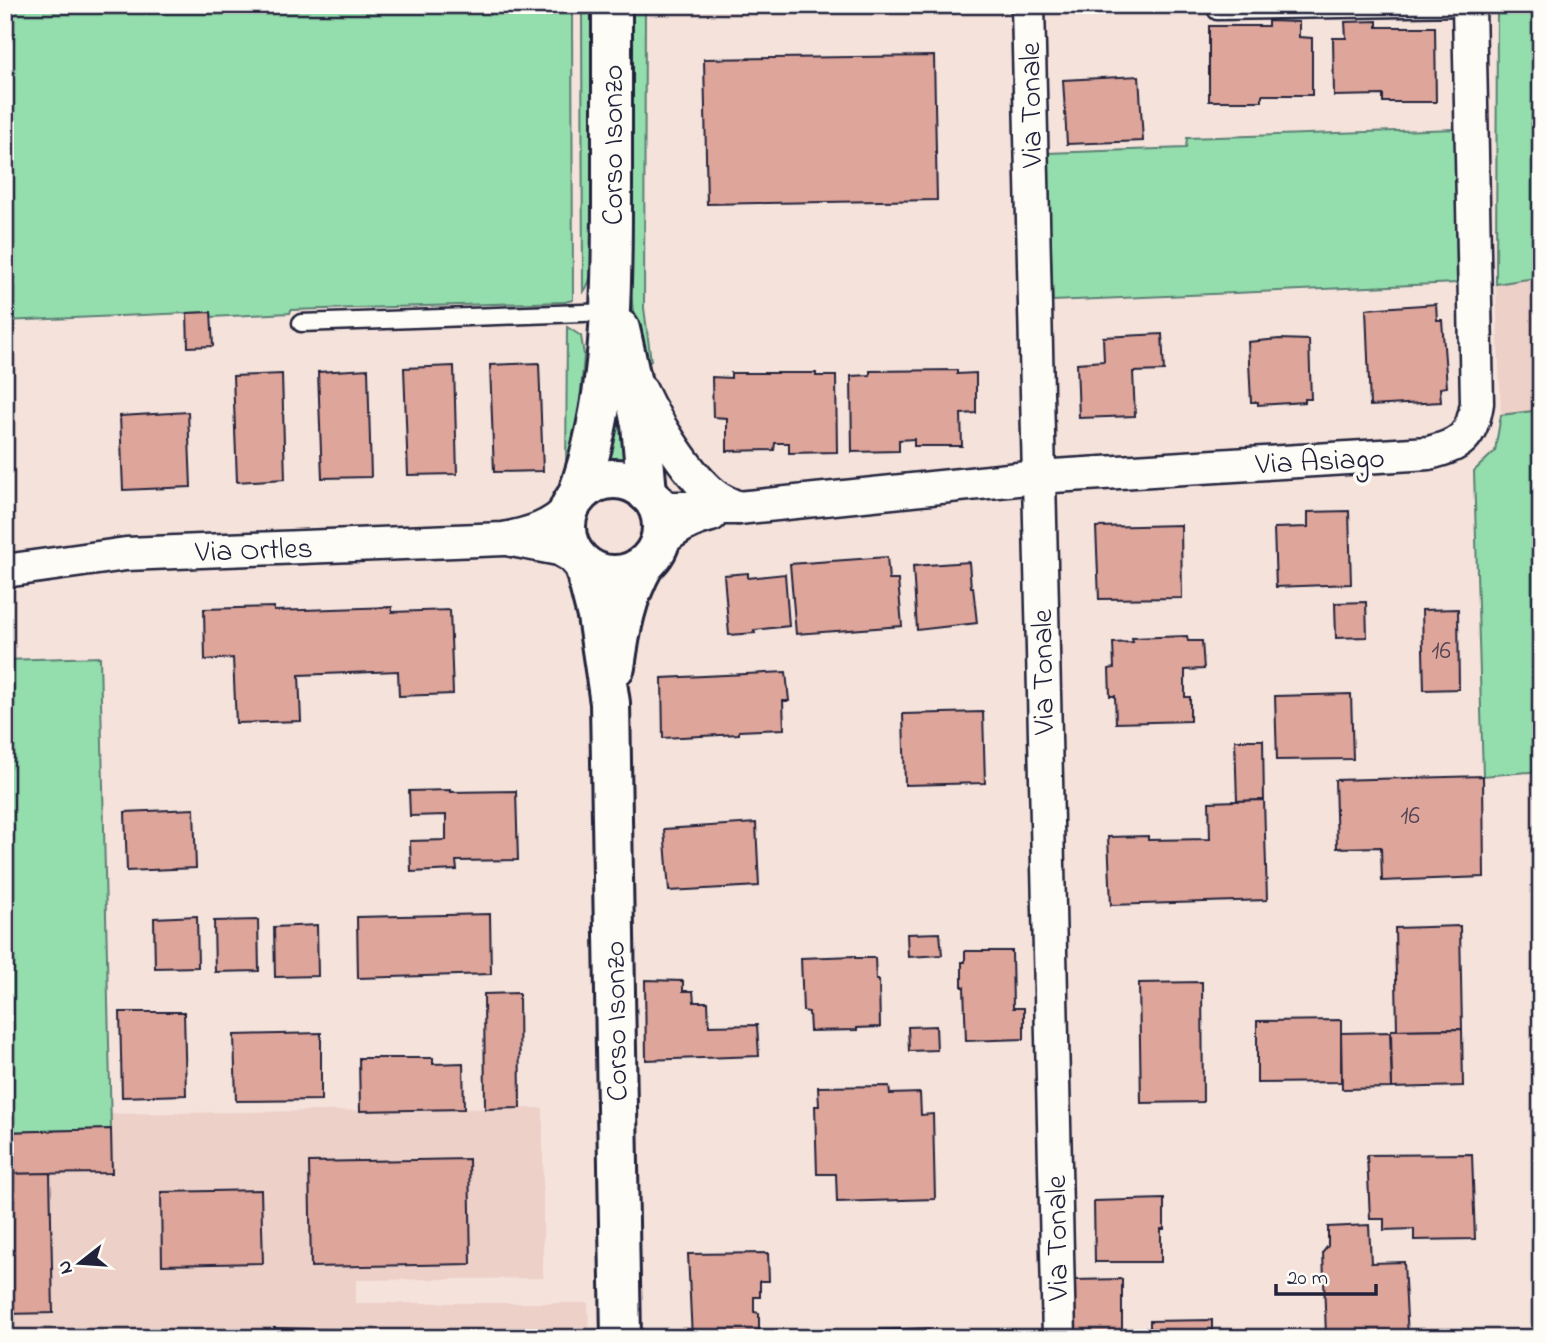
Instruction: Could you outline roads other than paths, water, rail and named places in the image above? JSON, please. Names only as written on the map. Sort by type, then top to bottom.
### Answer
[{"type":"street","name":"Corso Isonzo","points":[[573,502],[588,465],[597,423],[611,299],[612,5]]},
{"type":"street","name":"Via Tonale","points":[[1028,5],[1059,1338]]},
{"type":"street","name":"Via Asiago","points":[[651,497],[670,508],[738,508],[1037,477],[1429,453],[1450,448],[1462,440],[1474,424],[1477,403],[1469,6]]},
{"type":"street","name":"Corso Isonzo","points":[[611,299],[641,424],[651,497]]},
{"type":"street","points":[[626,359],[655,421],[680,455],[703,485],[719,499],[738,508]]},
{"type":"street","points":[[605,480],[628,481],[651,497],[661,522],[651,554],[630,573],[614,576],[598,573],[581,562],[570,548],[566,522],[573,502],[585,488],[605,480]]},
{"type":"street","name":"Via Ortles","points":[[5,571],[126,554],[504,539],[550,525],[573,502]]},
{"type":"street","name":"Via Asiago","points":[[651,554],[673,530],[696,519],[738,508]]},
{"type":"street","name":"Via Ortles","points":[[504,539],[559,550],[581,562]]},
{"type":"street","name":"Corso Isonzo","points":[[610,703],[621,625],[629,596],[651,554]]},
{"type":"street","name":"Corso Isonzo","points":[[581,562],[597,616],[610,703],[621,1338]]},
{"type":"lane","points":[[1217,11],[1469,6]]},
{"type":"lane","points":[[301,323],[611,299]]}]
